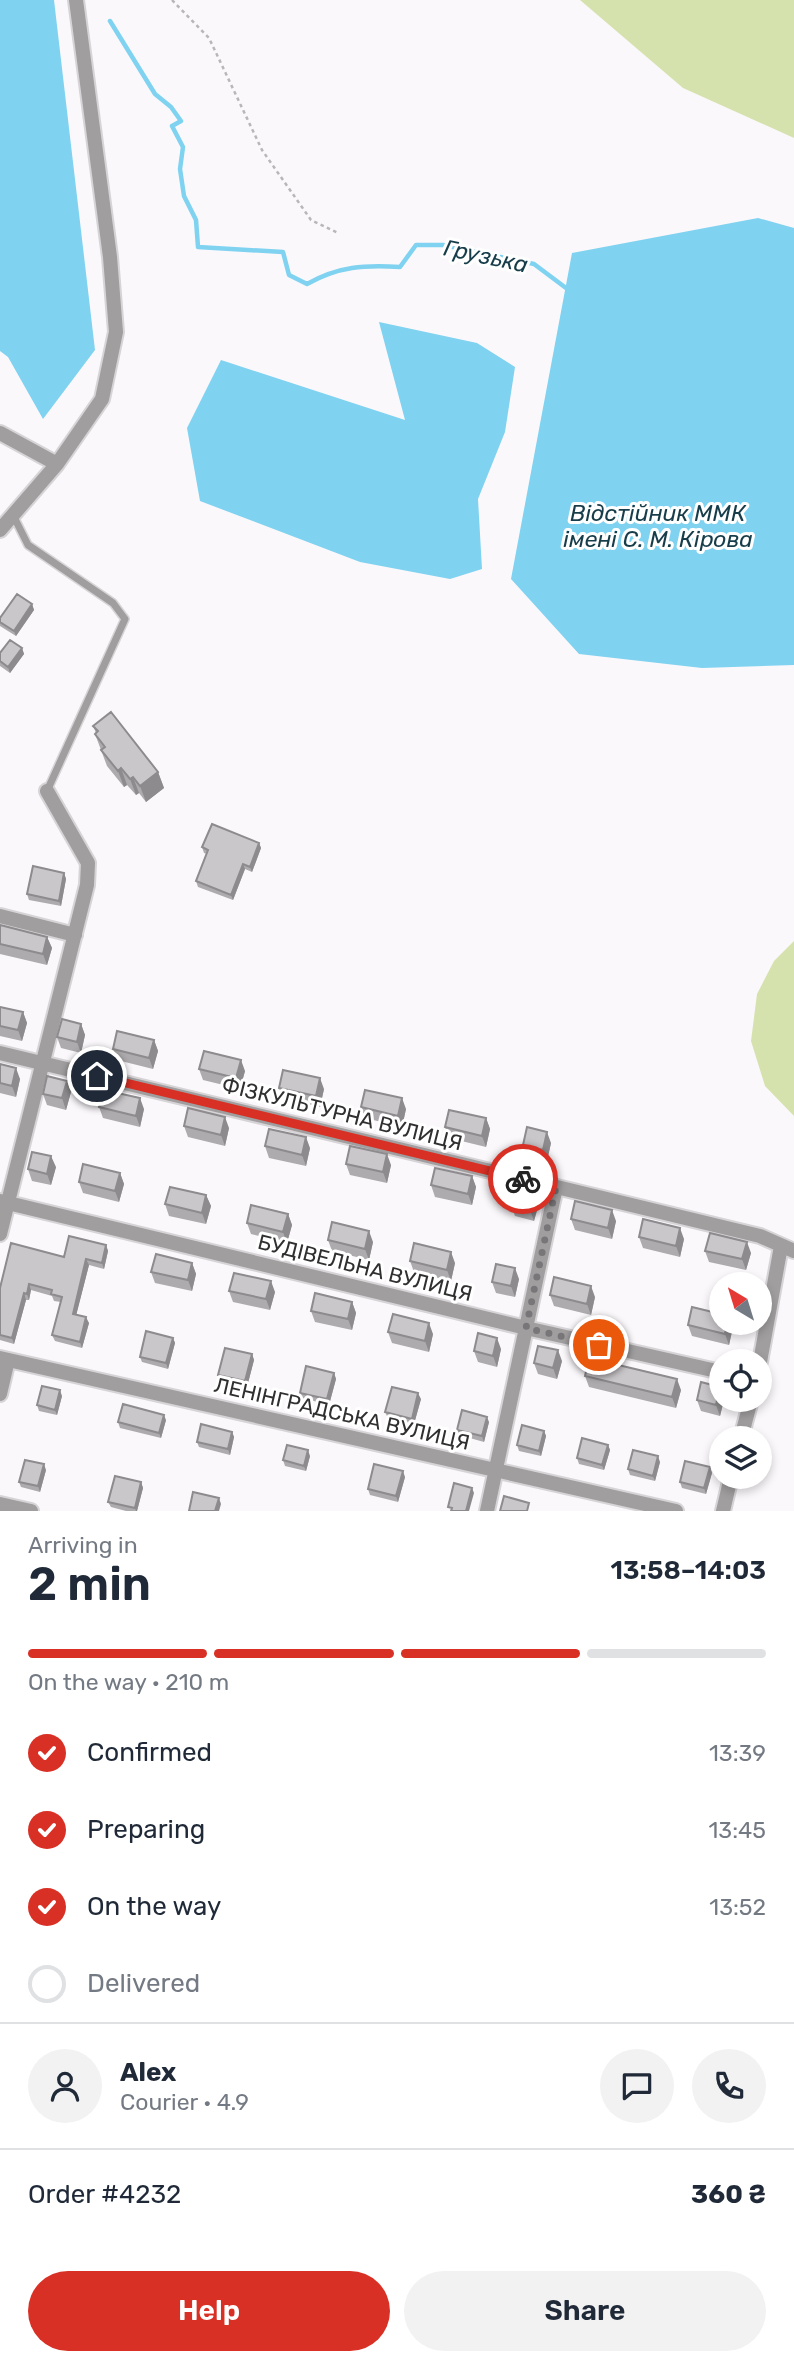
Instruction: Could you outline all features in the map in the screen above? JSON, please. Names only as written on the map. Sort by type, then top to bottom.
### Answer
[{"type":"street","points":[[0,530],[57,464],[102,399],[116,332],[110,257],[76,0]]},
{"type":"street","points":[[0,433],[57,464]]},
{"type":"street","points":[[0,1234],[4,1202],[43,1063],[87,885],[88,863],[47,791]]},
{"type":"street","points":[[0,916],[75,935]]},
{"type":"street","name":"ФIЗКУЛЬТУРНА ВУЛИЦЯ","points":[[0,1053],[760,1236],[788,1248]]},
{"type":"street","points":[[487,1511],[556,1187]]},
{"type":"street","name":"БУДІВЕЛЬНА ВУЛИЦЯ","points":[[4,1202],[709,1369]]},
{"type":"street","points":[[763,1349],[788,1248]]},
{"type":"street","points":[[0,1394],[4,1359]]},
{"type":"street","name":"ЛЕНІНГРАДСЬКА ВУЛИЦЯ","points":[[4,1359],[676,1511]]},
{"type":"street","points":[[723,1511],[728,1489]]},
{"type":"street","points":[[0,1504],[31,1511]]},
{"type":"lane","points":[[13,514],[28,545],[113,603],[125,619],[47,791]]},
{"type":"path","points":[[172,0],[209,38],[262,149],[311,220],[338,233]]},
{"type":"green space","points":[[580,0],[794,0],[794,138],[683,88]]},
{"type":"green space","points":[[794,941],[794,1116],[765,1086],[751,1041],[757,994],[774,961]]},
{"type":"water","points":[[0,0],[54,0],[95,350],[43,419],[8,357],[0,351]]},
{"type":"water","name":"Відстійник ММК імені С. М. Кірова","points":[[758,218],[794,228],[794,665],[702,668],[579,654],[511,579],[572,253]]},
{"type":"water","points":[[379,322],[477,343],[515,367],[505,432],[478,499],[482,569],[450,579],[360,562],[200,501],[187,428],[221,360],[405,420]]},
{"type":"building","points":[[17,594],[32,604],[14,631],[0,622],[0,618]]},
{"type":"building","points":[[10,640],[22,648],[8,667],[0,661],[0,653]]},
{"type":"building","points":[[111,712],[158,772],[140,786],[121,768],[118,771],[101,750],[105,747],[95,734],[98,731],[93,726]]},
{"type":"building","points":[[212,824],[259,843],[250,867],[243,864],[231,895],[196,881],[208,850],[202,847]]},
{"type":"building","points":[[33,866],[64,873],[59,901],[27,894]]},
{"type":"building","points":[[0,925],[47,937],[43,954],[0,944]]},
{"type":"building","points":[[0,1007],[23,1012],[18,1030],[0,1026]]},
{"type":"building","points":[[62,1019],[81,1024],[77,1042],[57,1037]]},
{"type":"building","points":[[117,1031],[154,1040],[149,1058],[113,1049]]},
{"type":"building","points":[[204,1051],[241,1060],[236,1078],[199,1069]]},
{"type":"building","points":[[0,1064],[16,1068],[12,1086],[0,1083]]},
{"type":"building","points":[[283,1070],[320,1078],[316,1096],[279,1088]]},
{"type":"building","points":[[47,1076],[67,1081],[62,1098],[43,1094]]},
{"type":"building","points":[[104,1090],[140,1098],[136,1116],[99,1107]]},
{"type":"building","points":[[365,1090],[402,1098],[398,1116],[361,1107]]},
{"type":"building","points":[[188,1108],[225,1117],[221,1135],[184,1126]]},
{"type":"building","points":[[449,1110],[486,1118],[482,1136],[445,1127]]},
{"type":"building","points":[[527,1127],[547,1132],[543,1150],[523,1145]]},
{"type":"building","points":[[269,1129],[306,1137],[302,1155],[265,1146]]},
{"type":"building","points":[[350,1146],[387,1154],[383,1172],[346,1164]]},
{"type":"building","points":[[32,1152],[51,1156],[47,1174],[28,1169]]},
{"type":"building","points":[[83,1164],[120,1173],[115,1191],[79,1182]]},
{"type":"building","points":[[435,1168],[472,1176],[468,1194],[431,1185]]},
{"type":"building","points":[[170,1187],[206,1195],[202,1213],[165,1204]]},
{"type":"building","points":[[515,1188],[535,1192],[530,1210],[511,1205]]},
{"type":"building","points":[[575,1201],[612,1210],[608,1228],[571,1219]]},
{"type":"building","points":[[251,1205],[288,1214],[283,1232],[247,1223]]},
{"type":"building","points":[[643,1219],[680,1228],[676,1246],[639,1237]]},
{"type":"building","points":[[332,1222],[369,1231],[365,1249],[328,1240]]},
{"type":"building","points":[[710,1233],[747,1242],[742,1259],[705,1251]]},
{"type":"building","points":[[69,1236],[106,1245],[102,1263],[86,1259],[73,1314],[86,1317],[80,1342],[52,1335],[62,1297],[51,1294],[52,1290],[29,1284],[12,1338],[0,1335],[0,1288],[11,1243],[64,1257]]},
{"type":"building","points":[[414,1243],[451,1252],[447,1270],[410,1261]]},
{"type":"building","points":[[156,1254],[192,1263],[188,1280],[151,1272]]},
{"type":"building","points":[[496,1264],[515,1268],[511,1286],[492,1282]]},
{"type":"building","points":[[234,1273],[271,1281],[266,1299],[229,1291]]},
{"type":"building","points":[[554,1277],[591,1286],[587,1304],[550,1295]]},
{"type":"building","points":[[315,1293],[352,1302],[348,1319],[311,1311]]},
{"type":"building","points":[[692,1307],[709,1311],[709,1330],[688,1325]]},
{"type":"building","points":[[393,1314],[429,1323],[425,1341],[388,1332]]},
{"type":"building","points":[[146,1331],[173,1338],[166,1363],[140,1357]]},
{"type":"building","points":[[478,1333],[497,1338],[493,1356],[474,1351]]},
{"type":"building","points":[[538,1346],[558,1350],[553,1368],[534,1363]]},
{"type":"building","points":[[225,1348],[252,1354],[245,1381],[218,1375]]},
{"type":"building","points":[[589,1358],[677,1379],[672,1397],[585,1376]]},
{"type":"building","points":[[306,1366],[334,1373],[327,1399],[300,1393]]},
{"type":"building","points":[[701,1382],[709,1384],[709,1403],[697,1400]]},
{"type":"building","points":[[42,1386],[60,1390],[55,1410],[37,1405]]},
{"type":"building","points":[[392,1387],[418,1393],[412,1419],[385,1412]]},
{"type":"building","points":[[123,1404],[164,1415],[159,1433],[118,1422]]},
{"type":"building","points":[[462,1410],[487,1417],[482,1436],[457,1430]]},
{"type":"building","points":[[201,1424],[232,1432],[228,1449],[197,1442]]},
{"type":"building","points":[[522,1425],[544,1431],[539,1451],[517,1445]]},
{"type":"building","points":[[582,1438],[608,1445],[602,1465],[577,1458]]},
{"type":"building","points":[[287,1445],[308,1450],[304,1466],[283,1460]]},
{"type":"building","points":[[633,1450],[658,1456],[653,1476],[628,1469]]},
{"type":"building","points":[[25,1460],[44,1464],[38,1486],[19,1482]]},
{"type":"building","points":[[685,1461],[709,1467],[704,1488],[680,1482]]},
{"type":"building","points":[[374,1464],[403,1471],[396,1496],[368,1489]]},
{"type":"building","points":[[115,1476],[141,1482],[135,1508],[108,1502]]},
{"type":"building","points":[[454,1483],[472,1488],[466,1511],[451,1511],[452,1508],[448,1507]]},
{"type":"building","points":[[193,1492],[219,1498],[215,1511],[189,1511]]},
{"type":"building","points":[[504,1496],[529,1503],[527,1511],[500,1511]]},
{"type":"waterway","name":"Грузька","points":[[110,21],[155,94],[171,107],[181,121],[172,126],[183,147],[180,169],[184,196],[196,220],[198,247],[283,252],[289,275],[307,284],[341,270],[375,266],[400,267],[416,245],[443,245],[534,264],[566,288]]},
{"type":"way so far","points":[[523,1179],[556,1187],[526,1328],[599,1345]]},
{"type":"route","points":[[97,1076],[523,1179]]}]
